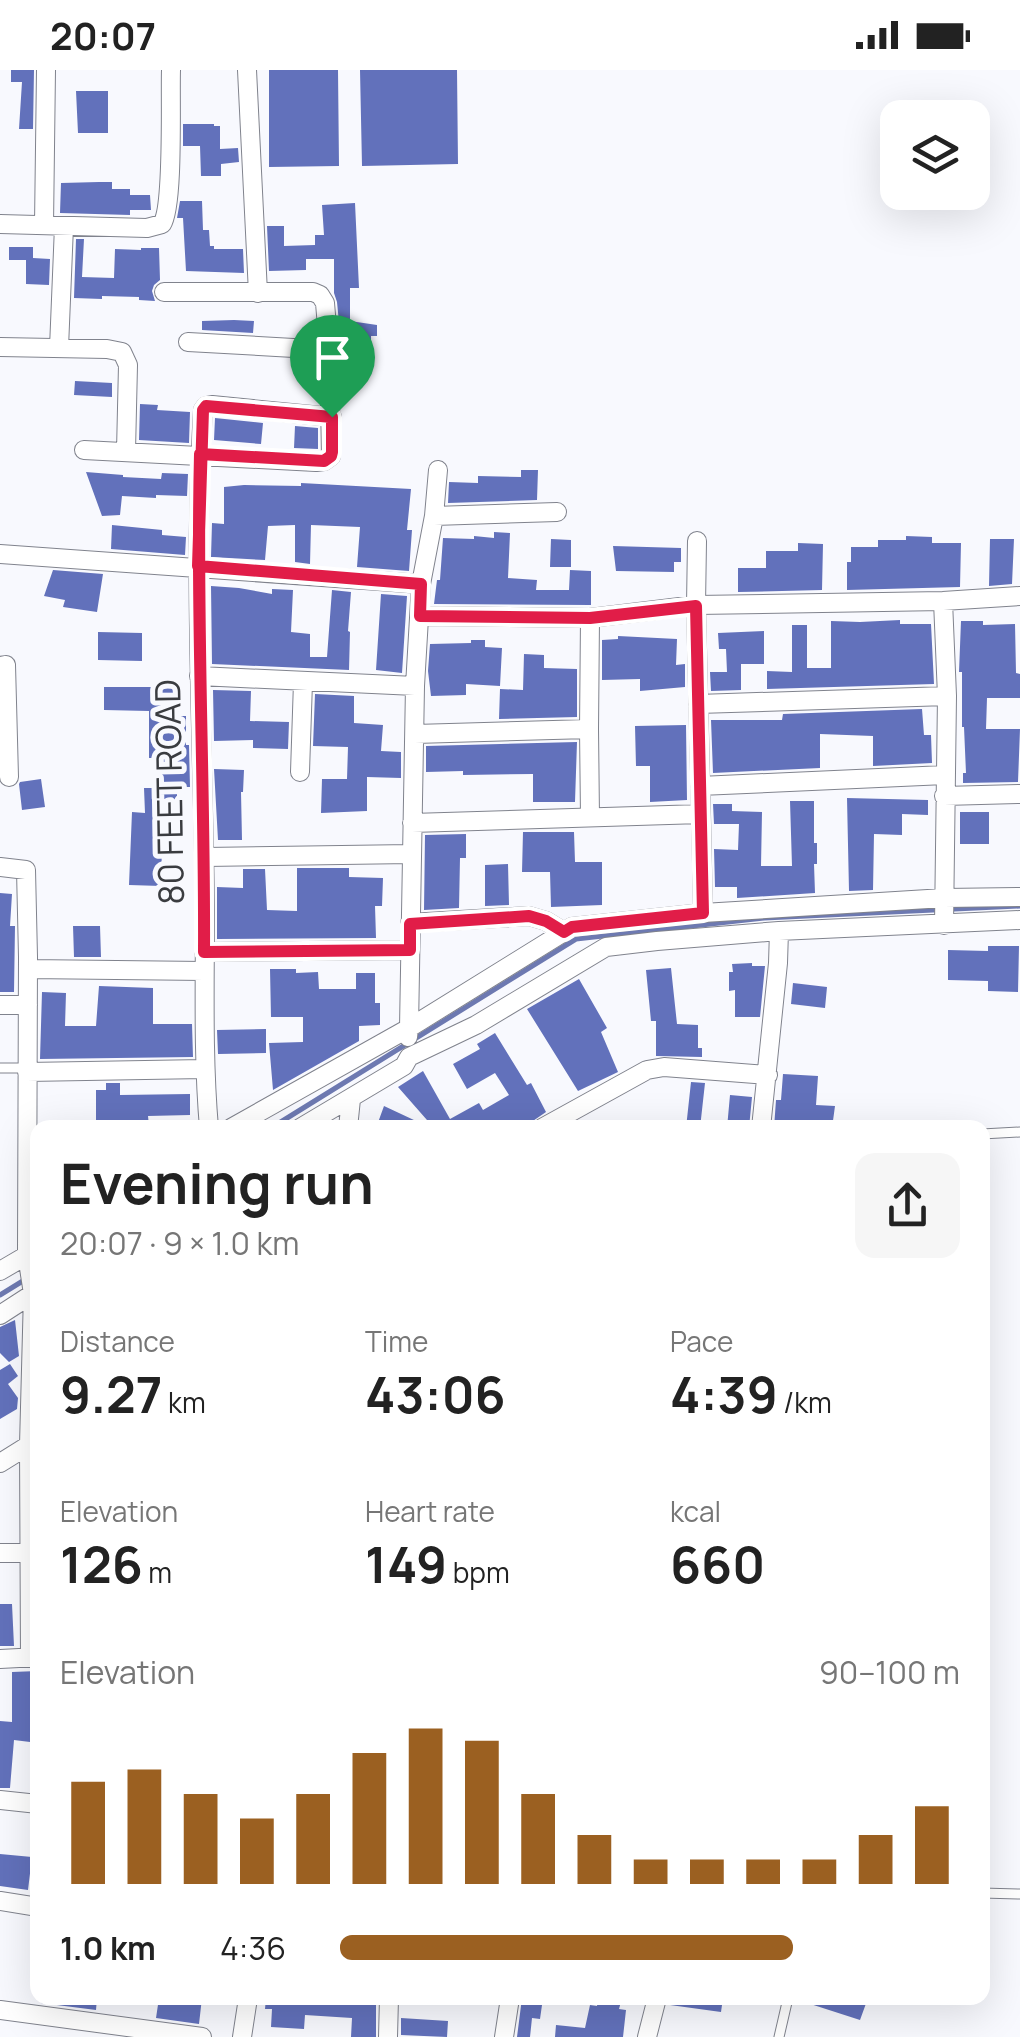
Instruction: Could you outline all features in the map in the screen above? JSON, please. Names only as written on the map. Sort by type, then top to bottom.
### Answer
[{"type":"street","points":[[44,225],[46,70]]},
{"type":"street","points":[[0,224],[153,228],[165,221],[171,70]]},
{"type":"street","points":[[247,70],[258,292]]},
{"type":"street","points":[[59,348],[64,226]]},
{"type":"street","points":[[84,450],[324,461],[331,456],[329,350],[320,294],[164,292]]},
{"type":"street","points":[[188,342],[329,350]]},
{"type":"street","points":[[0,346],[122,352],[128,365],[126,452]]},
{"type":"street","name":"80 FEET ROAD","points":[[208,1120],[204,1069],[198,566],[203,410],[206,406],[332,417]]},
{"type":"street","points":[[409,1058],[415,686],[421,584],[438,470]]},
{"type":"street","points":[[434,516],[558,512]]},
{"type":"street","points":[[697,541],[703,913]]},
{"type":"street","points":[[0,554],[421,584]]},
{"type":"street","points":[[420,616],[590,618],[696,606],[1020,596]]},
{"type":"street","points":[[943,601],[944,911]]},
{"type":"street","points":[[590,618],[590,818]]},
{"type":"street","points":[[3,666],[8,777]]},
{"type":"street","points":[[199,676],[415,686]]},
{"type":"street","points":[[300,772],[303,682]]},
{"type":"street","points":[[698,704],[946,696]]},
{"type":"street","points":[[415,734],[589,729]]},
{"type":"street","points":[[700,786],[945,775]]},
{"type":"street","points":[[944,796],[1020,794]]},
{"type":"street","points":[[412,824],[702,814]]},
{"type":"street","points":[[204,857],[411,854]]},
{"type":"street","points":[[0,868],[26,870],[30,1172]]},
{"type":"street","points":[[314,1120],[404,1066],[409,1058],[476,1025],[606,948],[944,911],[1020,897]]},
{"type":"street","points":[[246,1120],[408,1031],[572,927],[777,908],[944,911],[1020,920]]},
{"type":"street","points":[[410,924],[529,916],[564,932]]},
{"type":"street","points":[[762,1120],[779,931]]},
{"type":"street","points":[[28,968],[410,950]]},
{"type":"street","points":[[0,1005],[28,1004]]},
{"type":"street","points":[[556,1120],[646,1070],[664,1067],[768,1075]]},
{"type":"street","points":[[27,1070],[204,1069]]},
{"type":"street","points":[[349,1120],[351,1099]]},
{"type":"street","points":[[0,1271],[30,1274]]},
{"type":"street","points":[[0,1314],[30,1278]]},
{"type":"street","points":[[0,1464],[30,1444]]},
{"type":"street","points":[[0,1552],[30,1553]]},
{"type":"street","points":[[0,1658],[30,1658]]},
{"type":"street","points":[[0,1800],[30,1803]]},
{"type":"street","points":[[0,1901],[30,1906]]},
{"type":"street","points":[[242,2037],[247,2005]]},
{"type":"street","points":[[388,2037],[389,2005]]},
{"type":"street","points":[[504,2037],[509,2005]]},
{"type":"street","points":[[647,2037],[655,2005]]},
{"type":"street","points":[[0,2010],[202,2037]]},
{"type":"lane","points":[[0,1068],[27,1070]]},
{"type":"lane","points":[[990,1134],[1020,1132]]},
{"type":"lane","points":[[990,1893],[1020,1894]]},
{"type":"lane","points":[[779,2037],[786,2005]]},
{"type":"building","points":[[11,70],[34,70],[33,129],[19,129],[22,82],[11,82]]},
{"type":"building","points":[[269,70],[338,70],[339,166],[269,167]]},
{"type":"building","points":[[360,70],[457,70],[458,164],[362,166]]},
{"type":"building","points":[[76,91],[108,91],[108,133],[78,133]]},
{"type":"building","points":[[183,124],[220,126],[220,149],[238,148],[239,162],[221,164],[221,176],[201,176],[200,146],[183,146]]},
{"type":"building","points":[[112,182],[112,189],[130,189],[130,195],[150,195],[151,210],[130,210],[130,215],[60,213],[61,183]]},
{"type":"building","points":[[180,201],[202,201],[203,230],[209,230],[210,246],[243,249],[244,273],[186,271],[183,218],[177,218]]},
{"type":"building","points":[[355,203],[359,288],[350,288],[350,321],[377,325],[377,336],[371,336],[371,344],[341,343],[334,259],[306,259],[306,270],[269,271],[267,226],[284,226],[284,246],[315,245],[315,235],[324,235],[322,205]]},
{"type":"building","points":[[76,239],[84,239],[82,277],[114,278],[115,249],[159,248],[160,280],[152,291],[155,301],[139,297],[74,298]]},
{"type":"building","points":[[9,247],[33,247],[33,258],[50,259],[49,285],[26,284],[26,260],[9,260]]},
{"type":"building","points":[[202,321],[254,321],[253,333],[202,330]]},
{"type":"building","points":[[75,381],[112,383],[112,397],[74,395]]},
{"type":"building","points":[[140,404],[158,405],[157,410],[190,412],[189,443],[139,440]]},
{"type":"building","points":[[215,418],[263,423],[261,444],[214,440]]},
{"type":"building","points":[[295,426],[318,428],[318,449],[294,448]]},
{"type":"building","points":[[521,470],[538,470],[537,500],[448,503],[449,482],[478,483],[478,476],[521,477]]},
{"type":"building","points":[[86,472],[161,479],[162,473],[188,474],[187,496],[122,496],[120,515],[102,516]]},
{"type":"building","points":[[301,483],[411,489],[409,571],[357,567],[360,527],[311,525],[310,564],[295,562],[295,525],[268,526],[265,560],[211,557],[212,523],[224,524],[224,487]]},
{"type":"building","points":[[112,525],[162,530],[162,535],[186,537],[185,555],[111,549]]},
{"type":"building","points":[[494,532],[510,533],[508,578],[537,580],[536,590],[569,590],[570,570],[591,571],[591,605],[434,604],[443,538],[494,538]]},
{"type":"building","points":[[906,536],[932,537],[932,543],[961,543],[960,587],[847,590],[851,547],[878,547],[878,540],[906,540]]},
{"type":"building","points":[[551,539],[571,540],[571,567],[550,567]]},
{"type":"building","points":[[990,539],[1014,539],[1012,584],[989,586]]},
{"type":"building","points":[[798,543],[823,544],[822,590],[738,592],[738,568],[766,568],[766,551],[798,551]]},
{"type":"building","points":[[613,546],[681,548],[681,562],[674,562],[674,572],[616,571]]},
{"type":"building","points":[[53,570],[103,574],[97,612],[63,607],[65,600],[44,596]]},
{"type":"building","points":[[211,586],[272,594],[272,589],[293,590],[291,632],[310,634],[310,657],[327,657],[332,590],[351,592],[349,670],[212,664]]},
{"type":"building","points":[[381,594],[407,596],[402,673],[376,670]]},
{"type":"building","points":[[900,620],[900,624],[931,624],[934,684],[767,689],[767,671],[792,672],[792,625],[807,625],[807,668],[831,668],[831,621]]},
{"type":"building","points":[[961,621],[1015,624],[1020,698],[987,698],[986,729],[1020,729],[1018,782],[963,783],[966,773],[959,672]]},
{"type":"building","points":[[764,631],[764,664],[741,664],[741,690],[711,691],[710,672],[727,672],[726,649],[719,649],[718,633]]},
{"type":"building","points":[[98,632],[142,633],[142,661],[98,660]]},
{"type":"building","points":[[618,636],[677,639],[676,665],[685,664],[685,687],[640,691],[640,679],[602,680],[602,640]]},
{"type":"building","points":[[485,640],[485,647],[502,648],[500,686],[466,684],[466,695],[431,696],[430,644]]},
{"type":"building","points":[[524,654],[544,655],[544,668],[577,669],[577,717],[499,719],[500,689],[523,690]]},
{"type":"building","points":[[104,687],[179,687],[179,716],[186,716],[190,787],[177,787],[177,805],[168,805],[161,886],[129,885],[132,812],[145,813],[144,788],[159,788],[160,758],[149,758],[149,711],[104,710]]},
{"type":"building","points":[[213,690],[251,691],[250,721],[289,722],[288,749],[253,748],[253,740],[214,741]]},
{"type":"building","points":[[315,694],[354,696],[354,723],[383,725],[381,751],[401,752],[401,778],[367,777],[367,811],[321,813],[322,779],[347,779],[348,747],[313,746]]},
{"type":"building","points":[[922,709],[924,735],[931,735],[932,763],[873,766],[873,736],[820,734],[820,768],[713,773],[711,720],[782,720],[783,714]]},
{"type":"building","points":[[686,725],[687,800],[650,802],[650,766],[636,766],[635,726]]},
{"type":"building","points":[[577,742],[575,802],[533,802],[533,774],[426,772],[426,746]]},
{"type":"building","points":[[214,769],[244,770],[242,840],[218,840]]},
{"type":"building","points":[[41,779],[45,807],[22,810],[20,782]]},
{"type":"building","points":[[847,798],[928,800],[928,815],[902,814],[902,835],[874,834],[873,890],[849,891]]},
{"type":"building","points":[[790,801],[814,801],[815,893],[737,898],[737,887],[715,887],[714,849],[738,850],[739,824],[714,824],[713,804],[732,804],[732,811],[762,812],[761,866],[792,866]]},
{"type":"building","points":[[960,812],[989,812],[989,844],[960,844]]},
{"type":"building","points":[[523,832],[574,832],[575,862],[602,862],[602,905],[551,907],[550,872],[522,872]]},
{"type":"building","points":[[466,834],[466,858],[460,858],[459,908],[424,910],[425,835]]},
{"type":"building","points":[[508,864],[509,905],[485,906],[485,865]]},
{"type":"building","points":[[297,868],[349,868],[349,877],[383,878],[382,906],[375,906],[376,938],[217,939],[217,887],[243,888],[243,869],[265,869],[267,910],[297,911]]},
{"type":"building","points":[[0,893],[12,894],[14,992],[0,992]]},
{"type":"building","points":[[73,926],[100,926],[101,957],[74,957]]},
{"type":"building","points":[[988,946],[1019,946],[1018,992],[988,991],[988,981],[948,980],[948,950],[988,951]]},
{"type":"building","points":[[732,964],[765,966],[760,1017],[735,1017],[735,990],[729,991],[729,972],[733,972]]},
{"type":"building","points":[[671,968],[677,1024],[698,1025],[702,1057],[656,1056],[656,1021],[651,1021],[646,970]]},
{"type":"building","points":[[270,969],[318,972],[319,989],[356,989],[356,973],[375,973],[380,1025],[359,1026],[359,1041],[273,1090],[269,1043],[303,1042],[303,1017],[271,1017]]},
{"type":"building","points":[[579,979],[607,1028],[601,1032],[618,1072],[578,1091],[527,1009]]},
{"type":"building","points":[[793,983],[827,987],[825,1008],[791,1004]]},
{"type":"building","points":[[99,986],[153,988],[153,1024],[192,1024],[193,1057],[40,1059],[42,992],[66,993],[65,1026],[96,1026]]},
{"type":"building","points":[[266,1029],[266,1053],[218,1054],[217,1030]]},
{"type":"building","points":[[495,1033],[527,1085],[531,1083],[546,1112],[534,1120],[427,1120],[398,1087],[423,1071],[450,1119],[479,1103],[483,1110],[509,1095],[495,1073],[467,1089],[453,1064],[480,1049],[477,1044]]},
{"type":"building","points":[[783,1074],[818,1076],[816,1105],[835,1106],[833,1120],[775,1120],[776,1100],[781,1100]]},
{"type":"building","points":[[691,1082],[705,1083],[701,1120],[687,1120]]},
{"type":"building","points":[[106,1083],[120,1083],[120,1095],[190,1094],[190,1115],[96,1120],[96,1090],[106,1090]]},
{"type":"building","points":[[730,1095],[752,1097],[750,1120],[728,1120]]},
{"type":"building","points":[[384,1106],[414,1120],[379,1120]]},
{"type":"building","points":[[15,1320],[19,1356],[9,1362],[0,1353],[0,1327]]},
{"type":"building","points":[[10,1364],[18,1376],[8,1384],[18,1398],[17,1409],[0,1419],[0,1370]]},
{"type":"building","points":[[0,1604],[12,1604],[14,1646],[0,1646]]},
{"type":"building","points":[[30,1671],[30,1742],[14,1740],[10,1788],[0,1788],[0,1721],[12,1722],[12,1672]]},
{"type":"building","points":[[0,1854],[30,1857],[28,1890],[0,1886]]},
{"type":"building","points":[[57,2005],[96,2005],[96,2010]]},
{"type":"building","points":[[158,2005],[201,2005],[199,2024],[156,2018]]},
{"type":"building","points":[[265,2005],[376,2005],[376,2037],[351,2037],[352,2018],[305,2015],[304,2029],[271,2027],[272,2009],[265,2009]]},
{"type":"building","points":[[521,2005],[542,2005],[540,2019],[532,2018],[530,2037],[517,2037]]},
{"type":"building","points":[[590,2005],[620,2005],[619,2009],[626,2010],[623,2037],[555,2037],[556,2025],[585,2028]]},
{"type":"building","points":[[670,2005],[722,2005],[721,2012]]},
{"type":"building","points":[[814,2005],[865,2005],[860,2020]]},
{"type":"building","points":[[401,2018],[448,2021],[447,2037],[401,2035]]},
{"type":"waterway","points":[[284,1120],[576,939],[764,918],[1020,906]]},
{"type":"waterway","points":[[0,1295],[26,1279]]},
{"type":"route","points":[[332,417],[206,406],[200,454],[198,566],[421,584],[420,616],[590,618],[696,606],[703,913],[572,927],[564,932],[529,916],[410,924],[410,950],[204,952],[198,566],[200,454],[324,461],[332,452],[332,417]]}]
